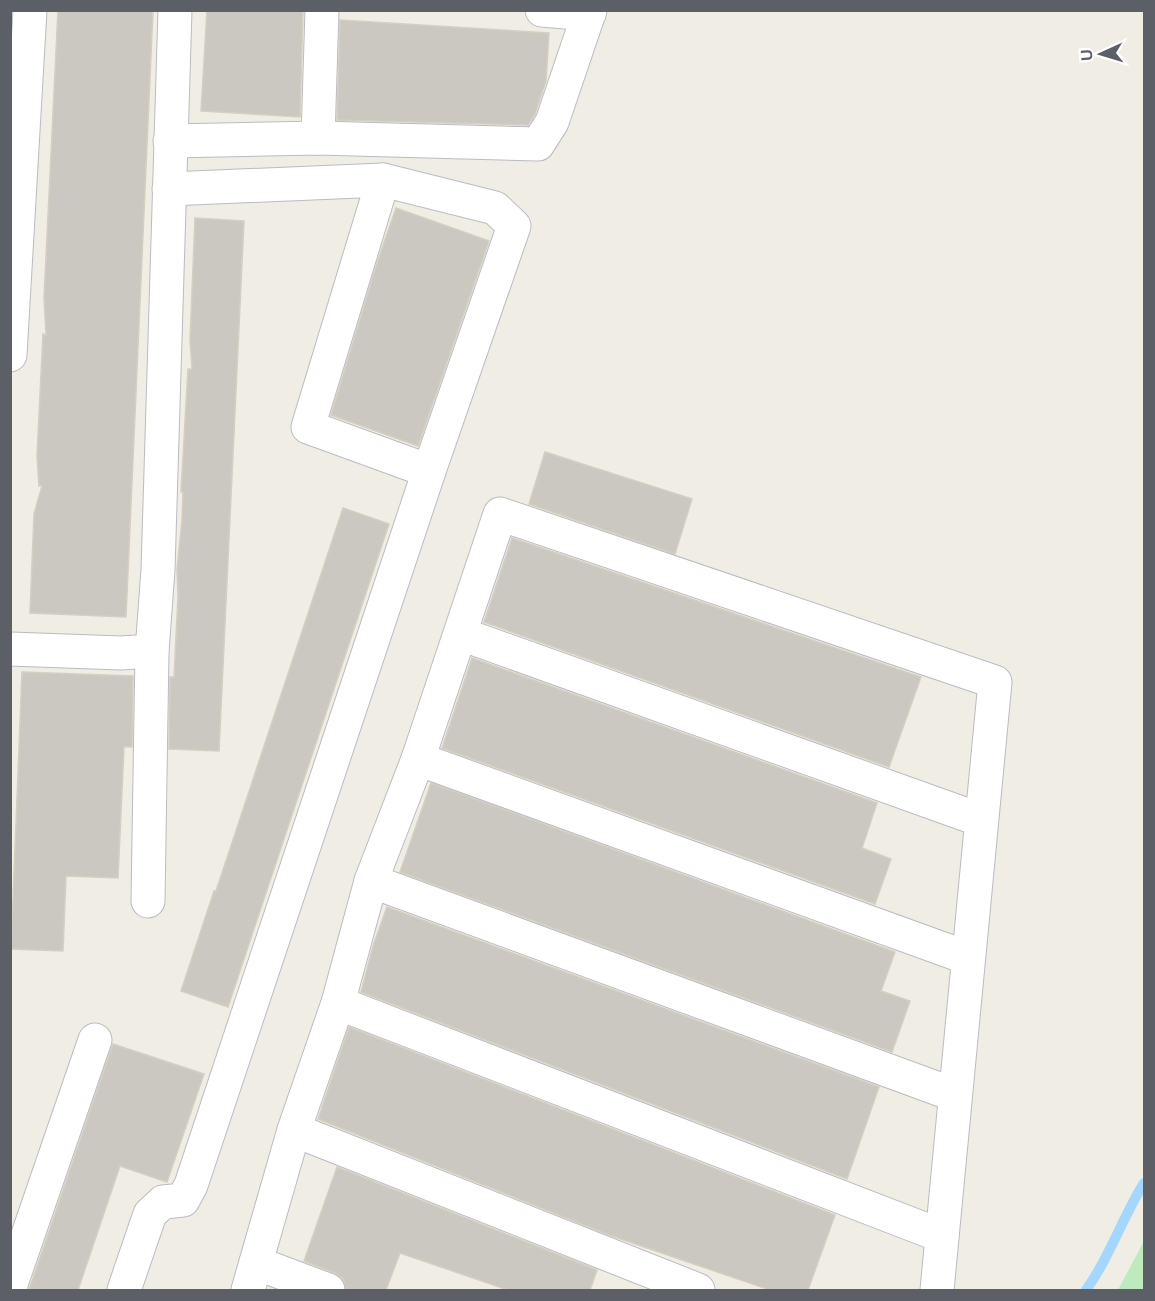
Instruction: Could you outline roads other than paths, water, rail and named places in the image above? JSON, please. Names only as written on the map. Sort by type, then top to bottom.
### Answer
[{"type":"street","points":[[10,355],[30,10]]},
{"type":"street","points":[[148,901],[152,651],[158,570],[175,10]]},
{"type":"street","points":[[318,138],[322,10]]},
{"type":"street","points":[[170,141],[318,138],[538,144],[552,122],[590,12],[542,10]]},
{"type":"street","points":[[124,1290],[150,1214],[163,1202],[183,1200],[191,1185],[429,471],[514,226],[495,208],[383,180],[169,189]]},
{"type":"street","points":[[383,180],[308,427],[429,471]]},
{"type":"street","points":[[328,1290],[252,1277],[294,1130],[338,1003],[371,881],[418,759],[500,514],[995,682],[937,1290]]},
{"type":"street","points":[[461,634],[981,820]]},
{"type":"street","points":[[10,649],[121,653],[152,651]]},
{"type":"street","points":[[418,759],[968,958]]},
{"type":"street","points":[[371,881],[956,1095]]},
{"type":"street","points":[[338,1003],[942,1236]]},
{"type":"street","points":[[10,1287],[95,1040]]},
{"type":"street","points":[[294,1130],[698,1290]]},
{"type":"waterway","points":[[1086,1290],[1144,1183]]}]
